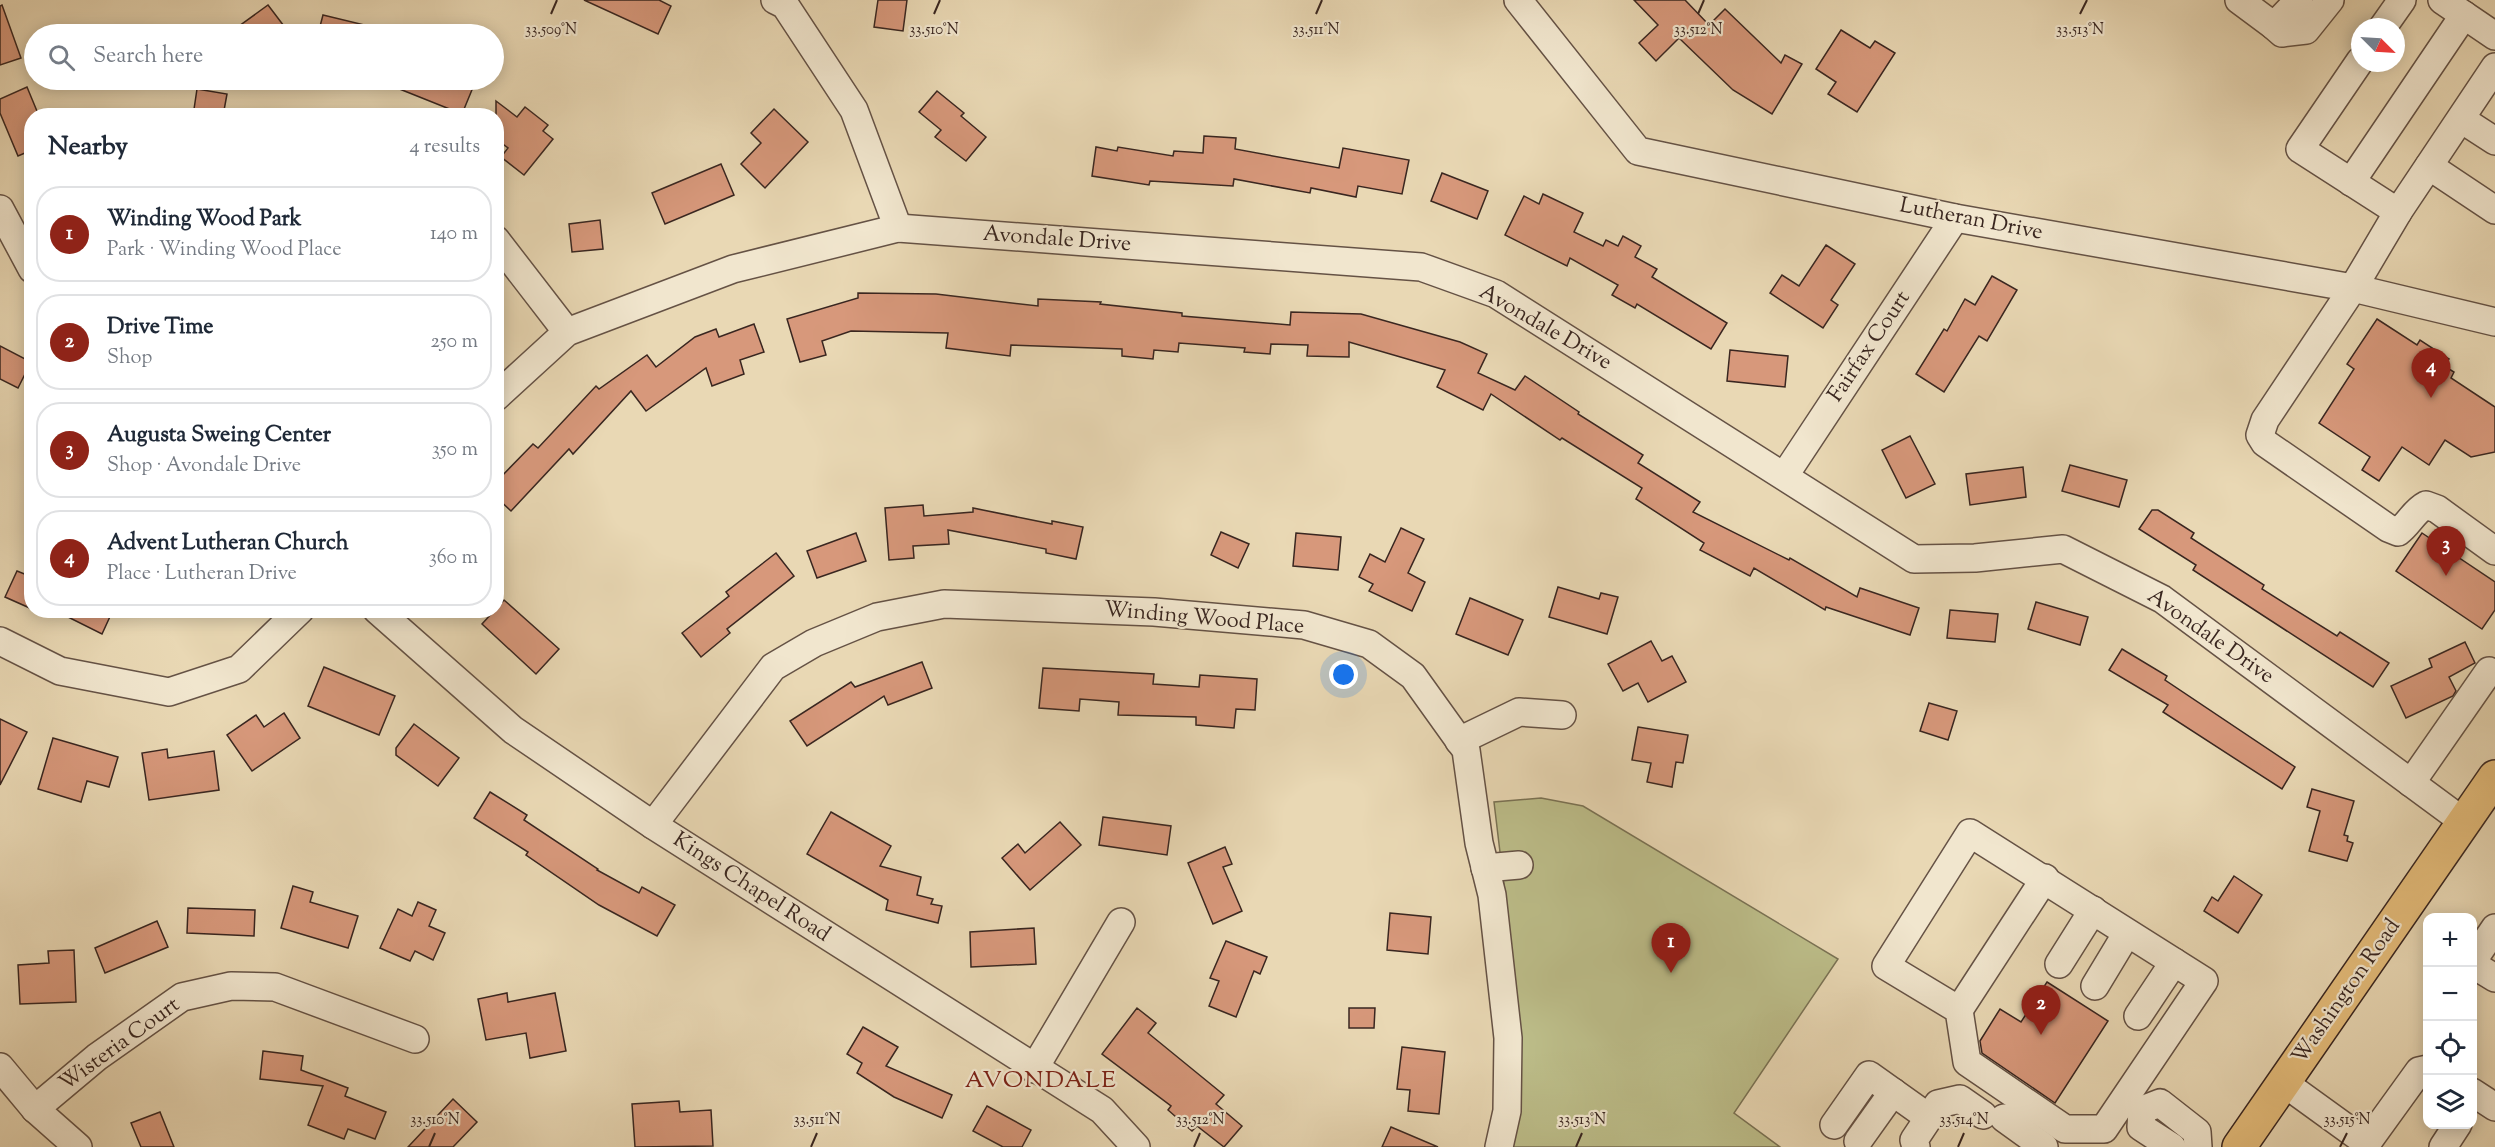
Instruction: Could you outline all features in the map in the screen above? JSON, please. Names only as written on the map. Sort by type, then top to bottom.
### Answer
[{"type":"main road","name":"Washington Road","points":[[2239,1147],[2495,777]]},
{"type":"street","name":"Lutheran Drive","points":[[1518,0],[1638,151],[1955,218],[2353,288],[2495,322]]},
{"type":"street","points":[[2239,0],[2282,33],[2306,30],[2330,0]]},
{"type":"street","points":[[2274,26],[2299,0]]},
{"type":"street","points":[[2390,18],[2402,0]]},
{"type":"street","points":[[783,2],[854,110],[898,228]]},
{"type":"street","points":[[2351,182],[2453,7],[2495,36]]},
{"type":"street","points":[[2495,67],[2398,212],[2353,288],[2265,420],[2260,435],[2265,443],[2388,528],[2398,532],[2406,526],[2419,508],[2426,505],[2436,509],[2495,552]]},
{"type":"street","points":[[2352,72],[2300,149],[2398,212]]},
{"type":"street","points":[[2461,119],[2495,141]]},
{"type":"street","points":[[2429,166],[2495,210]]},
{"type":"street","points":[[0,209],[24,254]]},
{"type":"street","name":"Fairfax Court","points":[[1785,475],[1955,218]]},
{"type":"street","name":"Avondale Drive","points":[[504,390],[567,332],[733,269],[898,228],[1421,267],[1496,294],[1785,475],[1914,559],[1976,558],[2063,549],[2162,599],[2464,822]]},
{"type":"street","points":[[504,250],[567,332]]},
{"type":"street","name":"Winding Wood Place","points":[[653,825],[773,667],[814,643],[877,617],[944,604],[1154,612],[1304,625],[1369,644],[1413,675],[1466,750],[1485,868],[1492,895],[1508,1038],[1508,1111],[1499,1147]]},
{"type":"street","points":[[0,641],[60,671],[169,692],[239,669],[292,618]]},
{"type":"street","name":"Kings Chapel Road","points":[[386,618],[513,730],[653,825],[1034,1069],[1102,1110],[1136,1147]]},
{"type":"street","points":[[2411,783],[2489,670]]},
{"type":"street","points":[[1459,741],[1519,712],[1562,715]]},
{"type":"street","points":[[1959,1010],[1886,966],[1971,833],[2045,878],[2204,981],[2133,1104],[2104,1129],[2065,1129],[1967,1062],[1959,1010],[2045,878]]},
{"type":"street","points":[[1485,868],[1519,865]]},
{"type":"street","points":[[2060,964],[2093,910]]},
{"type":"street","points":[[1034,1069],[1121,922]]},
{"type":"street","points":[[2495,928],[2476,956],[2477,966],[2495,978]]},
{"type":"street","points":[[2095,986],[2127,933]]},
{"type":"street","points":[[2138,1016],[2174,962]]},
{"type":"street","name":"Wisteria Court","points":[[35,1109],[97,1057],[182,997],[231,986],[275,987],[415,1039]]},
{"type":"street","points":[[0,1067],[35,1109],[78,1147]]},
{"type":"street","points":[[2284,1083],[2368,1146],[2419,1071],[2423,1070]]},
{"type":"street","points":[[1834,1125],[1869,1075],[1928,1117]]},
{"type":"street","points":[[1858,1141],[1893,1092]]},
{"type":"street","points":[[1916,1147],[1914,1140],[1938,1104],[1960,1099],[1994,1116],[2044,1147]]},
{"type":"street","points":[[2133,1104],[2160,1103],[2197,1132],[2198,1147]]},
{"type":"street","points":[[2133,1104],[2141,1127],[2172,1147]]},
{"type":"street","points":[[2443,1147],[2455,1129]]},
{"type":"green space","points":[[1541,798],[1583,806],[1838,959],[1734,1113],[1780,1147],[1507,1147],[1520,1059],[1516,986],[1494,802]]},
{"type":"building","points":[[584,0],[659,0],[671,6],[658,34]]},
{"type":"building","points":[[878,0],[907,0],[903,31],[874,27]]},
{"type":"building","points":[[1634,0],[1685,0],[1709,25],[1725,9],[1781,63],[1785,55],[1802,64],[1772,114],[1733,90],[1679,38],[1656,61],[1639,43],[1658,25]]},
{"type":"building","points":[[2,5],[21,58],[0,65],[0,6]]},
{"type":"building","points":[[268,5],[282,24],[242,24]]},
{"type":"building","points":[[323,15],[360,24],[321,24]]},
{"type":"building","points":[[1841,30],[1870,48],[1875,41],[1895,53],[1857,112],[1828,94],[1836,82],[1816,69]]},
{"type":"building","points":[[24,88],[28,90],[36,108],[24,108],[24,153],[18,156],[0,113],[0,99]]},
{"type":"building","points":[[197,90],[227,94],[224,108],[194,108]]},
{"type":"building","points":[[402,90],[472,90],[464,108],[447,108]]},
{"type":"building","points":[[937,91],[964,113],[961,116],[986,137],[966,161],[935,137],[941,130],[919,112]]},
{"type":"building","points":[[496,101],[517,117],[525,107],[548,125],[543,131],[553,139],[524,175],[504,159],[504,153],[508,148],[504,145],[504,108],[496,108]]},
{"type":"building","points":[[774,109],[808,142],[765,188],[741,164],[761,143],[751,133]]},
{"type":"building","points":[[1204,136],[1236,138],[1235,149],[1339,168],[1343,148],[1409,160],[1402,194],[1358,186],[1356,197],[1311,188],[1310,193],[1234,179],[1233,186],[1150,181],[1149,185],[1092,176],[1096,147],[1117,151],[1118,147],[1173,156],[1174,151],[1203,153]]},
{"type":"building","points":[[721,164],[734,195],[665,224],[652,193]]},
{"type":"building","points":[[1442,173],[1488,191],[1477,219],[1431,201]]},
{"type":"building","points":[[1543,194],[1583,213],[1574,232],[1603,246],[1606,240],[1618,246],[1623,236],[1641,246],[1635,257],[1657,269],[1652,277],[1727,323],[1711,349],[1637,304],[1635,308],[1612,295],[1618,285],[1570,258],[1567,266],[1505,235],[1524,196],[1539,204]]},
{"type":"building","points":[[600,220],[603,249],[572,252],[569,224]]},
{"type":"building","points":[[1826,245],[1855,264],[1831,300],[1838,305],[1823,328],[1770,293],[1782,275],[1799,286]]},
{"type":"building","points":[[1992,276],[2017,290],[1987,341],[1979,336],[1944,392],[1916,374],[1944,329],[1947,331],[1965,299],[1975,305]]},
{"type":"building","points":[[858,293],[936,294],[1038,306],[1038,299],[1101,302],[1100,304],[1182,313],[1182,316],[1290,325],[1291,312],[1361,314],[1460,342],[1487,354],[1478,373],[1515,390],[1525,376],[1579,412],[1578,414],[1643,455],[1638,463],[1700,502],[1693,512],[1789,560],[1790,558],[1857,597],[1860,588],[1919,608],[1910,635],[1826,607],[1825,610],[1754,568],[1750,576],[1700,550],[1704,543],[1636,499],[1642,488],[1562,438],[1560,440],[1491,394],[1483,410],[1437,387],[1445,370],[1349,342],[1349,357],[1307,356],[1308,345],[1271,344],[1270,354],[1244,352],[1245,348],[1179,343],[1178,352],[1154,350],[1153,359],[1122,356],[1122,349],[1011,345],[1010,356],[946,348],[948,333],[851,331],[822,341],[826,355],[800,362],[787,319],[858,298]]},
{"type":"building","points":[[2377,319],[2417,345],[2420,340],[2449,359],[2444,366],[2454,372],[2451,378],[2495,407],[2495,452],[2471,457],[2445,440],[2429,465],[2402,447],[2379,481],[2362,470],[2370,457],[2319,423],[2354,369],[2347,364]]},
{"type":"building","points":[[754,324],[764,352],[740,360],[744,374],[712,386],[706,368],[646,411],[631,391],[573,454],[569,449],[511,511],[504,504],[504,474],[533,444],[538,448],[596,386],[599,389],[647,355],[656,367],[695,337],[716,329],[719,337]]},
{"type":"building","points":[[0,346],[24,358],[24,376],[18,388],[0,379]]},
{"type":"building","points":[[1730,350],[1788,356],[1785,387],[1727,381]]},
{"type":"building","points":[[1910,436],[1935,484],[1906,498],[1882,450]]},
{"type":"building","points":[[2070,465],[2127,480],[2119,507],[2062,491]]},
{"type":"building","points":[[2023,467],[2026,497],[1970,505],[1966,474]]},
{"type":"building","points":[[923,505],[924,516],[973,512],[973,508],[1052,524],[1052,521],[1083,527],[1076,559],[1046,553],[1046,549],[948,530],[949,544],[913,546],[914,558],[889,560],[885,508]]},
{"type":"building","points":[[2152,510],[2158,510],[2194,533],[2191,538],[2264,585],[2262,589],[2337,636],[2340,632],[2389,663],[2373,687],[2193,570],[2196,565],[2139,529]]},
{"type":"building","points":[[1401,528],[1424,539],[1408,573],[1425,582],[1412,611],[1369,591],[1373,584],[1359,577],[1370,554],[1385,562]]},
{"type":"building","points":[[1221,532],[1249,544],[1238,568],[1211,555]]},
{"type":"building","points":[[856,533],[866,561],[817,578],[807,551]]},
{"type":"building","points":[[1296,533],[1341,537],[1338,570],[1293,566]]},
{"type":"building","points":[[2422,533],[2495,582],[2495,610],[2482,629],[2396,571]]},
{"type":"building","points":[[776,553],[794,576],[727,629],[730,633],[701,657],[682,633],[729,596],[726,592]]},
{"type":"building","points":[[17,571],[24,574],[24,605],[5,597]]},
{"type":"building","points":[[1558,587],[1599,599],[1601,593],[1618,597],[1607,634],[1549,617]]},
{"type":"building","points":[[1470,598],[1523,620],[1508,655],[1456,634]]},
{"type":"building","points":[[504,600],[559,649],[536,674],[482,624],[488,618],[504,618]]},
{"type":"building","points":[[2036,602],[2088,617],[2080,645],[2028,629]]},
{"type":"building","points":[[1950,610],[1998,614],[1995,642],[1947,638]]},
{"type":"building","points":[[70,618],[109,618],[102,634]]},
{"type":"building","points":[[1651,641],[1662,661],[1672,656],[1686,682],[1648,702],[1638,683],[1623,691],[1608,664]]},
{"type":"building","points":[[2465,642],[2475,663],[2449,677],[2456,691],[2453,696],[2406,718],[2391,686],[2432,667],[2429,659]]},
{"type":"building","points":[[2122,649],[2167,676],[2165,680],[2295,767],[2282,789],[2163,712],[2168,705],[2109,670]]},
{"type":"building","points":[[922,662],[932,688],[888,705],[884,696],[807,746],[790,721],[851,682],[855,687]]},
{"type":"building","points":[[324,667],[395,696],[379,735],[308,706]]},
{"type":"building","points":[[1043,668],[1154,674],[1153,684],[1199,687],[1200,675],[1257,679],[1255,710],[1236,709],[1234,728],[1196,725],[1196,717],[1118,715],[1119,702],[1080,699],[1079,711],[1039,708]]},
{"type":"building","points":[[1929,703],[1957,711],[1948,740],[1920,731]]},
{"type":"building","points":[[284,713],[300,738],[252,771],[227,735],[256,715],[264,727]]},
{"type":"building","points":[[0,719],[27,732],[0,785]]},
{"type":"building","points":[[414,724],[459,758],[438,786],[396,755],[396,748]]},
{"type":"building","points":[[1638,727],[1688,735],[1683,763],[1676,762],[1672,787],[1647,782],[1651,763],[1632,760]]},
{"type":"building","points":[[53,738],[118,757],[109,787],[87,781],[81,802],[38,789]]},
{"type":"building","points":[[167,749],[168,758],[214,751],[219,790],[149,800],[142,753]]},
{"type":"building","points":[[2312,789],[2354,801],[2344,835],[2348,836],[2347,841],[2353,843],[2347,861],[2309,851],[2320,811],[2307,807]]},
{"type":"building","points":[[490,792],[527,815],[524,820],[597,870],[639,893],[642,887],[675,905],[657,936],[599,905],[526,855],[528,852],[474,818]]},
{"type":"building","points":[[831,812],[891,846],[880,866],[921,877],[917,895],[933,899],[931,904],[942,906],[938,923],[886,910],[888,900],[807,854]]},
{"type":"building","points":[[1103,817],[1171,826],[1167,855],[1099,845]]},
{"type":"building","points":[[1060,822],[1081,845],[1030,890],[1002,858],[1018,844],[1025,853]]},
{"type":"building","points":[[1225,847],[1232,864],[1223,867],[1242,911],[1213,924],[1188,863]]},
{"type":"building","points":[[2234,876],[2262,895],[2238,933],[2204,911],[2212,897],[2218,901]]},
{"type":"building","points":[[293,886],[313,892],[310,902],[358,916],[348,948],[281,928]]},
{"type":"building","points":[[418,902],[436,910],[429,926],[445,933],[433,960],[415,951],[410,961],[380,948],[398,909],[412,916]]},
{"type":"building","points":[[188,908],[255,910],[254,936],[187,933]]},
{"type":"building","points":[[1390,913],[1431,917],[1428,954],[1387,950]]},
{"type":"building","points":[[157,921],[168,947],[105,973],[95,948]]},
{"type":"building","points":[[1034,928],[1036,964],[971,967],[970,932]]},
{"type":"building","points":[[1226,941],[1267,957],[1260,974],[1254,971],[1236,1017],[1209,1006],[1219,981],[1210,978]]},
{"type":"building","points":[[74,950],[76,1002],[20,1004],[18,965],[49,963],[48,951]]},
{"type":"building","points":[[2047,982],[2108,1021],[2055,1103],[1982,1053],[1980,1041],[2000,1009],[2021,1022]]},
{"type":"building","points":[[507,993],[508,1002],[555,993],[566,1051],[530,1058],[526,1033],[486,1040],[478,999]]},
{"type":"building","points":[[1137,1008],[1156,1023],[1148,1033],[1224,1095],[1216,1104],[1242,1126],[1224,1147],[1197,1126],[1192,1131],[1168,1110],[1171,1106],[1102,1054]]},
{"type":"building","points":[[1349,1008],[1375,1008],[1374,1028],[1349,1028]]},
{"type":"building","points":[[863,1027],[898,1047],[886,1066],[952,1095],[942,1118],[894,1097],[857,1073],[862,1063],[847,1054]]},
{"type":"building","points":[[1402,1047],[1445,1052],[1439,1114],[1408,1111],[1410,1090],[1397,1089]]},
{"type":"building","points":[[263,1051],[303,1056],[301,1070],[348,1088],[345,1096],[386,1112],[375,1139],[348,1129],[344,1139],[308,1125],[323,1086],[260,1079]]},
{"type":"building","points":[[453,1099],[477,1122],[453,1147],[408,1147]]},
{"type":"building","points":[[679,1101],[680,1112],[711,1110],[713,1146],[635,1147],[632,1104]]},
{"type":"building","points":[[987,1106],[1031,1130],[1022,1147],[1003,1147],[973,1131]]},
{"type":"building","points":[[160,1112],[174,1147],[141,1147],[131,1123]]},
{"type":"building","points":[[1391,1127],[1438,1147],[1382,1147]]},
{"type":"place","name":"Advent Lutheran Church","points":[[2431,398]]},
{"type":"place","name":"Augusta Sweing Center","points":[[2446,576]]},
{"type":"place","name":"Winding Wood Park","points":[[1671,973]]},
{"type":"place","name":"Drive Time","points":[[2041,1035]]},
{"type":"district","name":"AVONDALE","points":[[1041,1081]]}]
